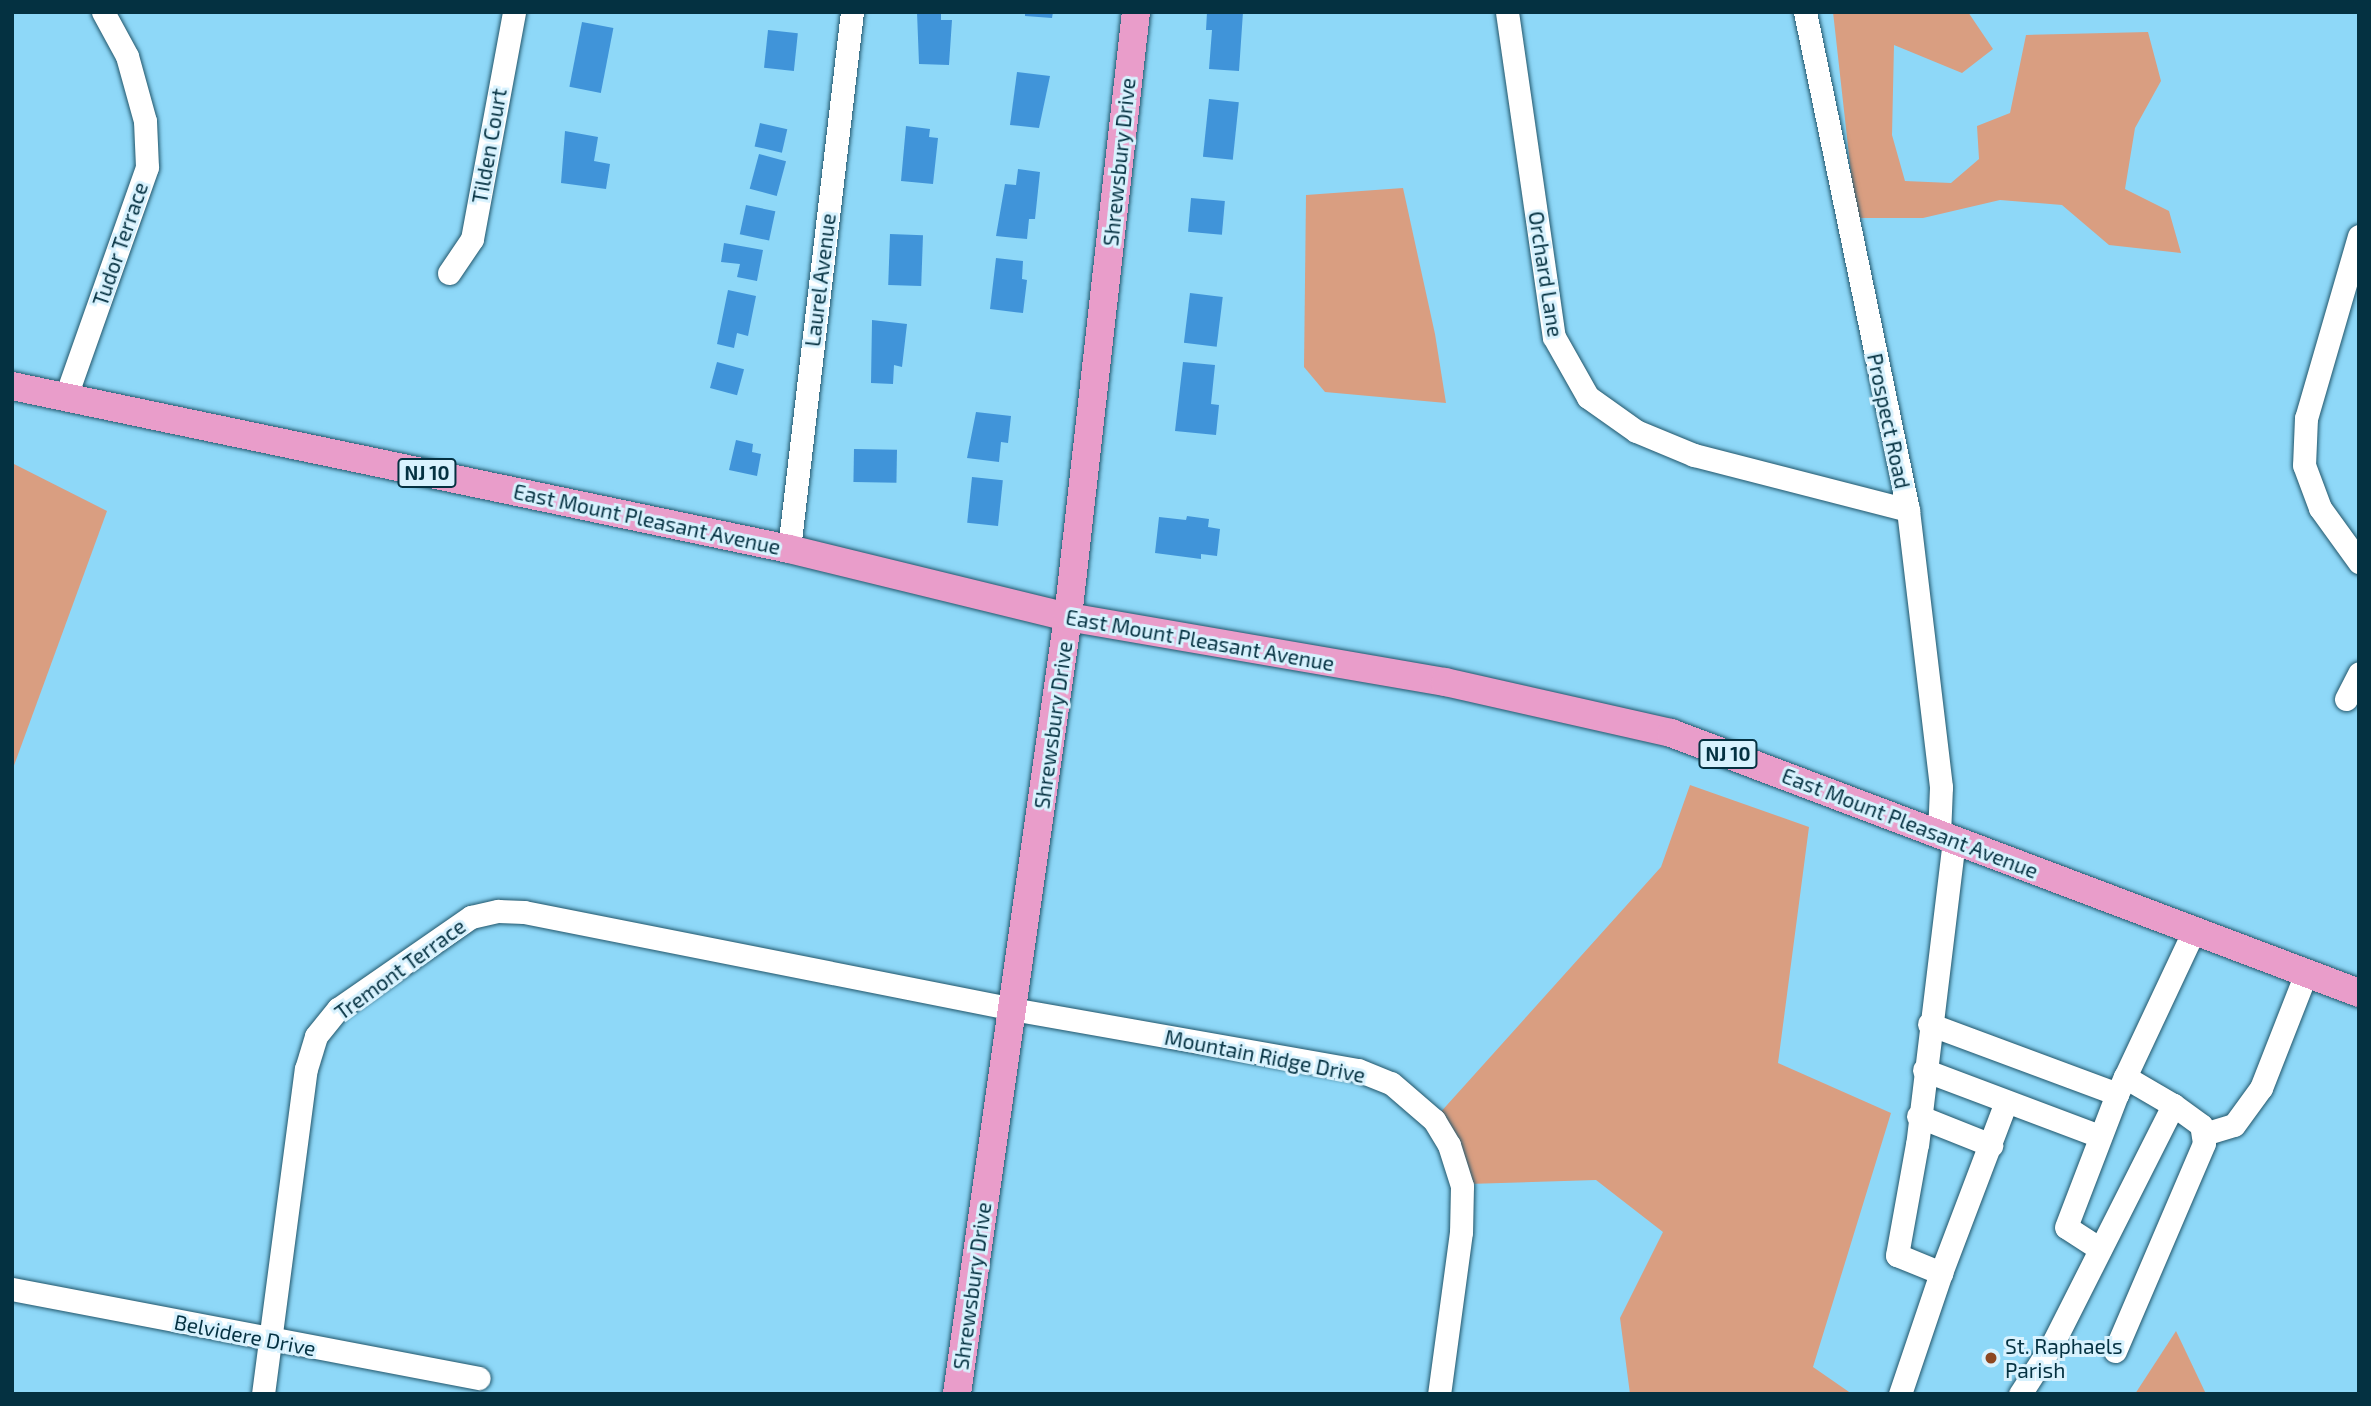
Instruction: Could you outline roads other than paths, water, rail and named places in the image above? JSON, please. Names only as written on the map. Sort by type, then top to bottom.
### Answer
[{"type":"main road","name":"Shrewsbury Drive","points":[[957,1394],[1068,617],[1136,12]]},
{"type":"main road","name":"East Mount Pleasant Avenue","points":[[12,386],[789,549],[1068,617],[1445,682],[1595,713],[1671,733],[2359,992]]},
{"type":"street","name":"Tudor Terrace","points":[[66,396],[147,167],[145,121],[127,56],[103,12]]},
{"type":"street","name":"Tilden Court","points":[[449,273],[472,239],[514,12]]},
{"type":"street","name":"Laurel Avenue","points":[[789,549],[852,12]]},
{"type":"street","name":"Orchard Lane","points":[[1507,12],[1554,337],[1588,397],[1636,431],[1694,455],[1908,510]]},
{"type":"street","name":"Prospect Road","points":[[1805,12],[1908,510],[1947,837],[1924,1070],[1897,1255],[1941,1273]]},
{"type":"street","points":[[2359,236],[2306,418],[2304,465],[2320,508],[2359,562]]},
{"type":"street","points":[[2346,699],[2359,673]]},
{"type":"street","name":"Tremont Terrace","points":[[263,1394],[306,1069],[316,1036],[338,1009],[471,917],[524,912],[1012,1009]]},
{"type":"street","points":[[2100,1249],[2066,1227],[2098,1153],[2100,1136],[2121,1086],[2194,930]]},
{"type":"street","points":[[2204,1134],[2234,1125],[2261,1088],[2306,972]]},
{"type":"street","name":"Mountain Ridge Drive","points":[[1012,1009],[1358,1070],[1391,1083],[1415,1099],[1449,1145],[1462,1186],[1461,1232],[1438,1394]]},
{"type":"street","points":[[1929,1024],[2173,1105],[2201,1125],[2204,1134],[2115,1351]]},
{"type":"street","points":[[1924,1070],[2100,1136]]},
{"type":"street","points":[[1899,1394],[1941,1273],[2006,1102]]},
{"type":"street","points":[[2020,1394],[2053,1343],[2173,1105]]},
{"type":"street","points":[[1918,1116],[1991,1145]]},
{"type":"street","name":"Belvidere Drive","points":[[12,1289],[269,1341],[479,1378]]},
{"type":"place","name":"St. Raphaels Parish","points":[[1991,1358]]}]
